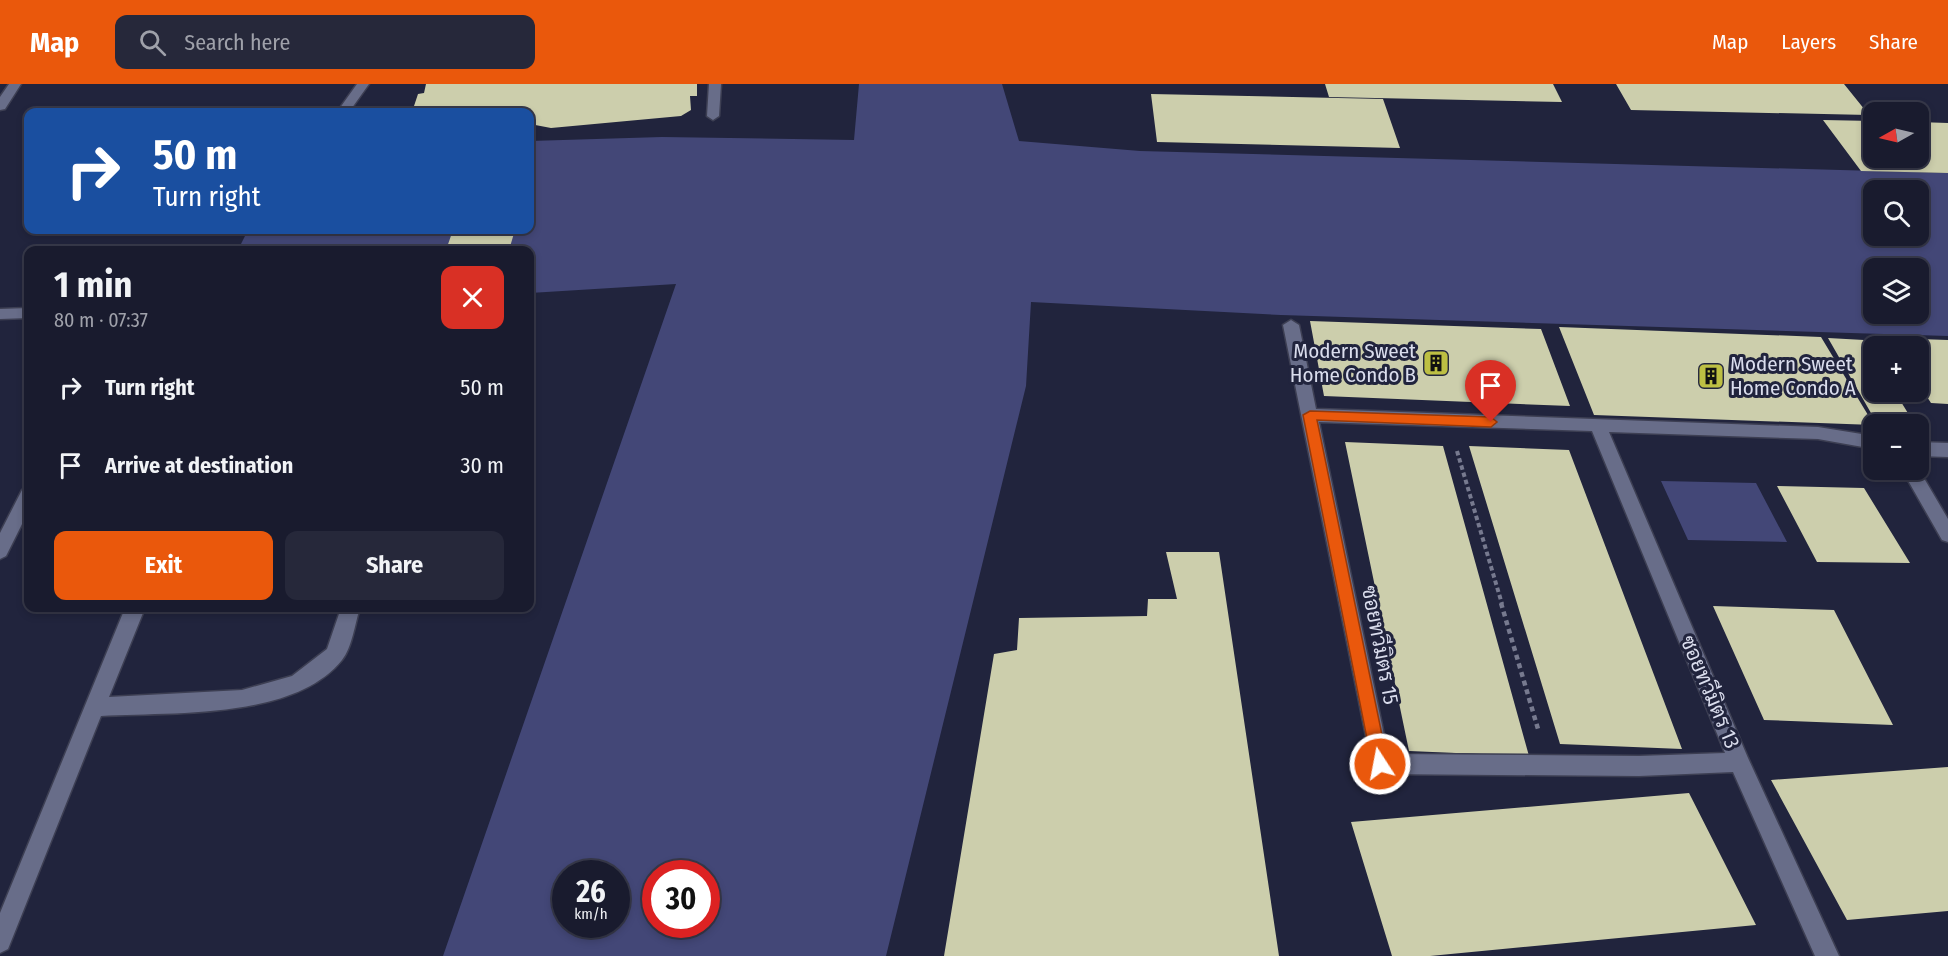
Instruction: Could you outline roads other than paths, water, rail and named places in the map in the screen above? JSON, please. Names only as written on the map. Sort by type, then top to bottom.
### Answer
[{"type":"street","points":[[0,105],[15,84]]},
{"type":"street","points":[[346,108],[363,84]]},
{"type":"street","points":[[713,116],[715,84]]},
{"type":"street","points":[[0,314],[24,313]]},
{"type":"street","name":"ซอยทวีมิตร 15","points":[[1291,325],[1380,764],[1639,766],[1739,762]]},
{"type":"street","points":[[1310,415],[1818,434],[1863,441]]},
{"type":"street","name":"ซอยทวีมิตร 13","points":[[1598,425],[1739,762],[1827,956]]},
{"type":"street","points":[[1929,449],[1948,450]]},
{"type":"street","points":[[1917,480],[1948,535]]},
{"type":"street","points":[[0,551],[24,503]]},
{"type":"street","points":[[0,941],[133,612]]},
{"type":"street","points":[[95,707],[242,699],[298,684],[334,654],[349,612]]},
{"type":"place","name":"Modern Sweet Home Condo B","points":[[1436,363]]},
{"type":"place","name":"Modern Sweet Home Condo A","points":[[1711,376]]}]
